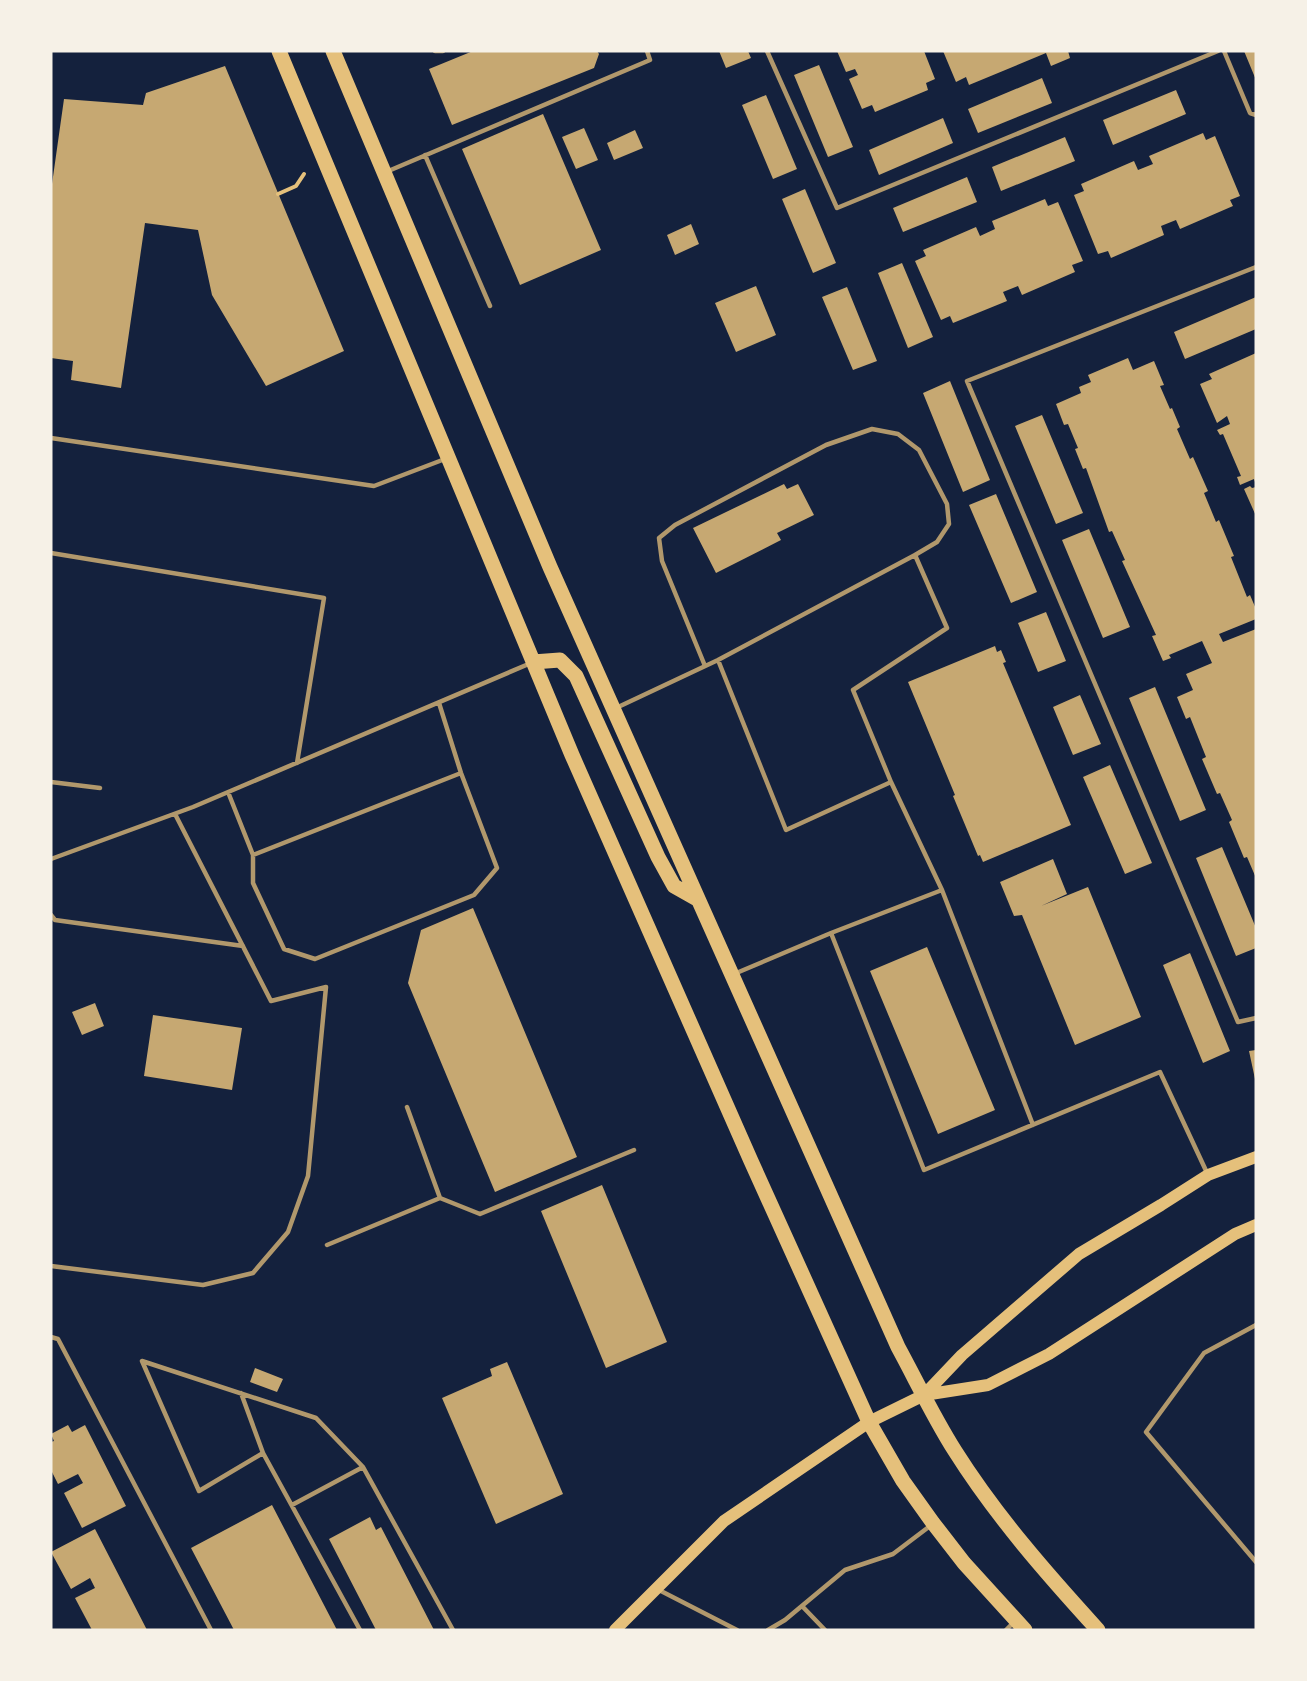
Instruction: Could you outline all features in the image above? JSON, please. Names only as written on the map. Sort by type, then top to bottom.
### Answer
[{"type":"main road","points":[[279,51],[572,755],[746,1151],[869,1422],[903,1481],[933,1523],[1016,1627]]},
{"type":"main road","points":[[333,51],[541,547],[889,1329],[936,1420],[981,1489],[1024,1545],[1098,1630]]},
{"type":"main road","points":[[533,662],[560,660],[576,676],[658,857],[674,886],[697,899]]},
{"type":"main road","points":[[924,1395],[962,1355],[1079,1254],[1208,1175],[1256,1156]]},
{"type":"main road","points":[[615,1630],[724,1521],[869,1422],[924,1395],[988,1385],[1049,1354],[1234,1234],[1256,1225]]},
{"type":"lane","points":[[435,51],[443,51]]},
{"type":"lane","points":[[384,173],[650,60],[647,51]]},
{"type":"lane","points":[[767,51],[837,208],[1218,51]]},
{"type":"lane","points":[[1224,51],[1250,113],[1256,116]]},
{"type":"lane","points":[[426,155],[490,306]]},
{"type":"lane","points":[[1256,267],[968,381],[1238,1022],[1256,1018]]},
{"type":"lane","points":[[613,709],[718,660],[937,542],[949,524],[947,504],[919,450],[898,434],[872,429],[826,445],[675,525],[659,538],[662,561],[705,666]]},
{"type":"lane","points":[[51,438],[374,486],[448,458]]},
{"type":"lane","points":[[51,553],[324,598],[297,763]]},
{"type":"lane","points":[[915,555],[947,628],[853,690],[891,782],[942,890],[1033,1125]]},
{"type":"lane","points":[[718,660],[786,830],[891,782]]},
{"type":"lane","points":[[51,859],[175,814],[533,662]]},
{"type":"lane","points":[[228,792],[253,855],[253,883],[284,949],[315,959],[474,895],[497,868],[461,773],[439,703]]},
{"type":"lane","points":[[253,855],[461,773]]},
{"type":"lane","points":[[51,782],[100,788]]},
{"type":"lane","points":[[51,1266],[203,1285],[253,1273],[288,1232],[308,1176],[326,987],[271,1001],[175,814]]},
{"type":"lane","points":[[731,975],[942,890]]},
{"type":"lane","points":[[51,915],[55,920],[243,946]]},
{"type":"lane","points":[[831,933],[924,1170],[1160,1072],[1208,1175]]},
{"type":"lane","points":[[407,1107],[440,1198]]},
{"type":"lane","points":[[327,1245],[440,1198],[480,1214],[634,1150]]},
{"type":"lane","points":[[1256,1325],[1204,1353],[1146,1432],[1256,1562]]},
{"type":"lane","points":[[51,1337],[58,1339],[211,1630]]},
{"type":"lane","points":[[263,1453],[199,1491],[142,1361],[316,1418],[363,1467],[453,1630]]},
{"type":"lane","points":[[241,1393],[263,1453],[360,1630]]},
{"type":"lane","points":[[292,1504],[363,1467]]},
{"type":"lane","points":[[768,1630],[785,1620],[845,1570],[893,1554],[933,1523]]},
{"type":"lane","points":[[657,1589],[737,1630]]},
{"type":"lane","points":[[802,1606],[825,1630]]},
{"type":"path","points":[[279,194],[296,186],[309,166]]},
{"type":"building","points":[[473,51],[597,51],[599,54],[594,68],[452,125],[429,69]]},
{"type":"building","points":[[719,51],[748,51],[751,58],[726,68]]},
{"type":"building","points":[[837,51],[924,51],[935,79],[926,83],[928,90],[875,112],[872,105],[862,109],[849,79],[858,75],[855,69],[846,72]]},
{"type":"building","points":[[943,51],[1068,51],[1070,58],[1051,66],[1046,53],[969,85],[966,77],[956,82]]},
{"type":"building","points":[[1244,51],[1256,51],[1256,80]]},
{"type":"building","points":[[819,65],[853,147],[828,157],[794,75]]},
{"type":"building","points":[[225,66],[344,351],[266,386],[212,295],[198,230],[145,223],[121,388],[71,380],[73,361],[51,358],[51,191],[64,99],[143,105],[146,93]]},
{"type":"building","points":[[1042,78],[1052,103],[978,133],[968,109]]},
{"type":"building","points":[[1176,90],[1186,114],[1113,145],[1103,120]]},
{"type":"building","points":[[766,95],[797,169],[773,179],[742,105]]},
{"type":"building","points":[[543,114],[601,250],[520,285],[462,149]]},
{"type":"building","points":[[943,118],[953,143],[879,175],[869,150]]},
{"type":"building","points":[[584,128],[598,160],[576,169],[562,137]]},
{"type":"building","points":[[635,130],[643,148],[614,160],[607,143]]},
{"type":"building","points":[[1203,133],[1206,140],[1215,136],[1240,196],[1230,200],[1233,206],[1180,229],[1176,220],[1161,226],[1164,235],[1111,258],[1108,251],[1098,254],[1074,195],[1084,191],[1081,184],[1134,161],[1138,170],[1153,164],[1149,156]]},
{"type":"building","points":[[1065,137],[1075,161],[1001,191],[992,167]]},
{"type":"building","points":[[967,177],[977,202],[903,232],[893,208]]},
{"type":"building","points":[[805,189],[836,263],[813,273],[782,199]]},
{"type":"building","points":[[1045,199],[1048,206],[1058,202],[1083,261],[1072,265],[1075,272],[1022,295],[1018,286],[1003,292],[1007,301],[953,323],[950,316],[941,320],[915,261],[926,256],[923,250],[976,227],[980,236],[995,229],[992,221]]},
{"type":"building","points":[[691,224],[699,244],[675,255],[667,235]]},
{"type":"building","points":[[902,263],[933,337],[908,348],[878,273]]},
{"type":"building","points":[[756,286],[776,335],[736,352],[715,303]]},
{"type":"building","points":[[847,287],[877,361],[853,370],[822,297]]},
{"type":"building","points":[[1256,297],[1256,329],[1185,359],[1174,332]]},
{"type":"building","points":[[1256,353],[1256,485],[1254,479],[1240,485],[1237,477],[1241,476],[1223,434],[1220,435],[1217,430],[1230,424],[1227,416],[1217,423],[1200,384],[1212,379],[1209,374]]},
{"type":"building","points":[[1128,358],[1133,370],[1154,361],[1164,385],[1160,386],[1180,427],[1177,429],[1208,491],[1204,493],[1216,522],[1219,520],[1234,556],[1231,557],[1247,597],[1250,595],[1256,609],[1256,619],[1219,634],[1223,642],[1256,629],[1256,878],[1247,857],[1244,858],[1229,822],[1232,820],[1220,793],[1217,794],[1202,759],[1206,757],[1190,717],[1186,719],[1177,697],[1193,690],[1186,674],[1212,663],[1202,641],[1169,655],[1171,658],[1163,661],[1152,636],[1156,635],[1122,561],[1125,560],[1112,531],[1109,532],[1086,468],[1083,469],[1075,449],[1078,448],[1068,424],[1064,425],[1056,404],[1081,393],[1079,387],[1091,382],[1088,375]]},
{"type":"building","points":[[950,381],[990,480],[963,492],[923,393]]},
{"type":"building","points":[[1042,415],[1083,513],[1056,524],[1015,426]]},
{"type":"building","points":[[784,484],[787,489],[798,484],[814,515],[777,533],[781,540],[716,573],[693,528]]},
{"type":"building","points":[[1250,486],[1256,487],[1256,516],[1244,489]]},
{"type":"building","points":[[996,494],[1037,592],[1011,603],[969,505]]},
{"type":"building","points":[[1089,529],[1130,627],[1103,638],[1062,540]]},
{"type":"building","points":[[1046,612],[1066,661],[1038,672],[1018,623]]},
{"type":"building","points":[[995,646],[997,652],[1001,650],[1006,662],[1003,663],[1071,825],[983,862],[980,855],[978,856],[953,796],[955,795],[908,682]]},
{"type":"building","points":[[1155,687],[1206,810],[1180,821],[1129,698]]},
{"type":"building","points":[[1080,695],[1101,744],[1073,755],[1053,707]]},
{"type":"building","points":[[1110,765],[1152,863],[1125,874],[1083,777]]},
{"type":"building","points":[[1222,847],[1256,928],[1256,948],[1236,956],[1196,858]]},
{"type":"building","points":[[1053,859],[1067,894],[1041,906],[1088,887],[1141,1017],[1075,1045],[1022,915],[1014,916],[1000,882]]},
{"type":"building","points":[[473,908],[577,1157],[495,1192],[408,983],[421,930]]},
{"type":"building","points":[[927,947],[995,1110],[938,1134],[870,971]]},
{"type":"building","points":[[1190,953],[1230,1051],[1203,1063],[1163,965]]},
{"type":"building","points":[[95,1003],[104,1026],[82,1035],[72,1012]]},
{"type":"building","points":[[153,1015],[242,1028],[232,1090],[144,1076]]},
{"type":"building","points":[[1256,1050],[1256,1079],[1255,1079],[1249,1051]]},
{"type":"building","points":[[602,1185],[667,1342],[606,1368],[541,1211]]},
{"type":"building","points":[[507,1362],[563,1494],[496,1524],[442,1398],[492,1376],[490,1369]]},
{"type":"building","points":[[255,1368],[283,1379],[277,1392],[250,1382]]},
{"type":"building","points":[[68,1425],[72,1432],[85,1425],[126,1506],[82,1528],[64,1493],[83,1483],[78,1474],[58,1484],[51,1470],[51,1442],[54,1441],[51,1434]]},
{"type":"building","points":[[272,1505],[337,1630],[234,1630],[191,1548]]},
{"type":"building","points":[[370,1517],[376,1530],[381,1527],[434,1630],[376,1630],[329,1539]]},
{"type":"building","points":[[95,1529],[147,1630],[92,1630],[75,1598],[95,1588],[90,1578],[71,1589],[51,1552]]}]
